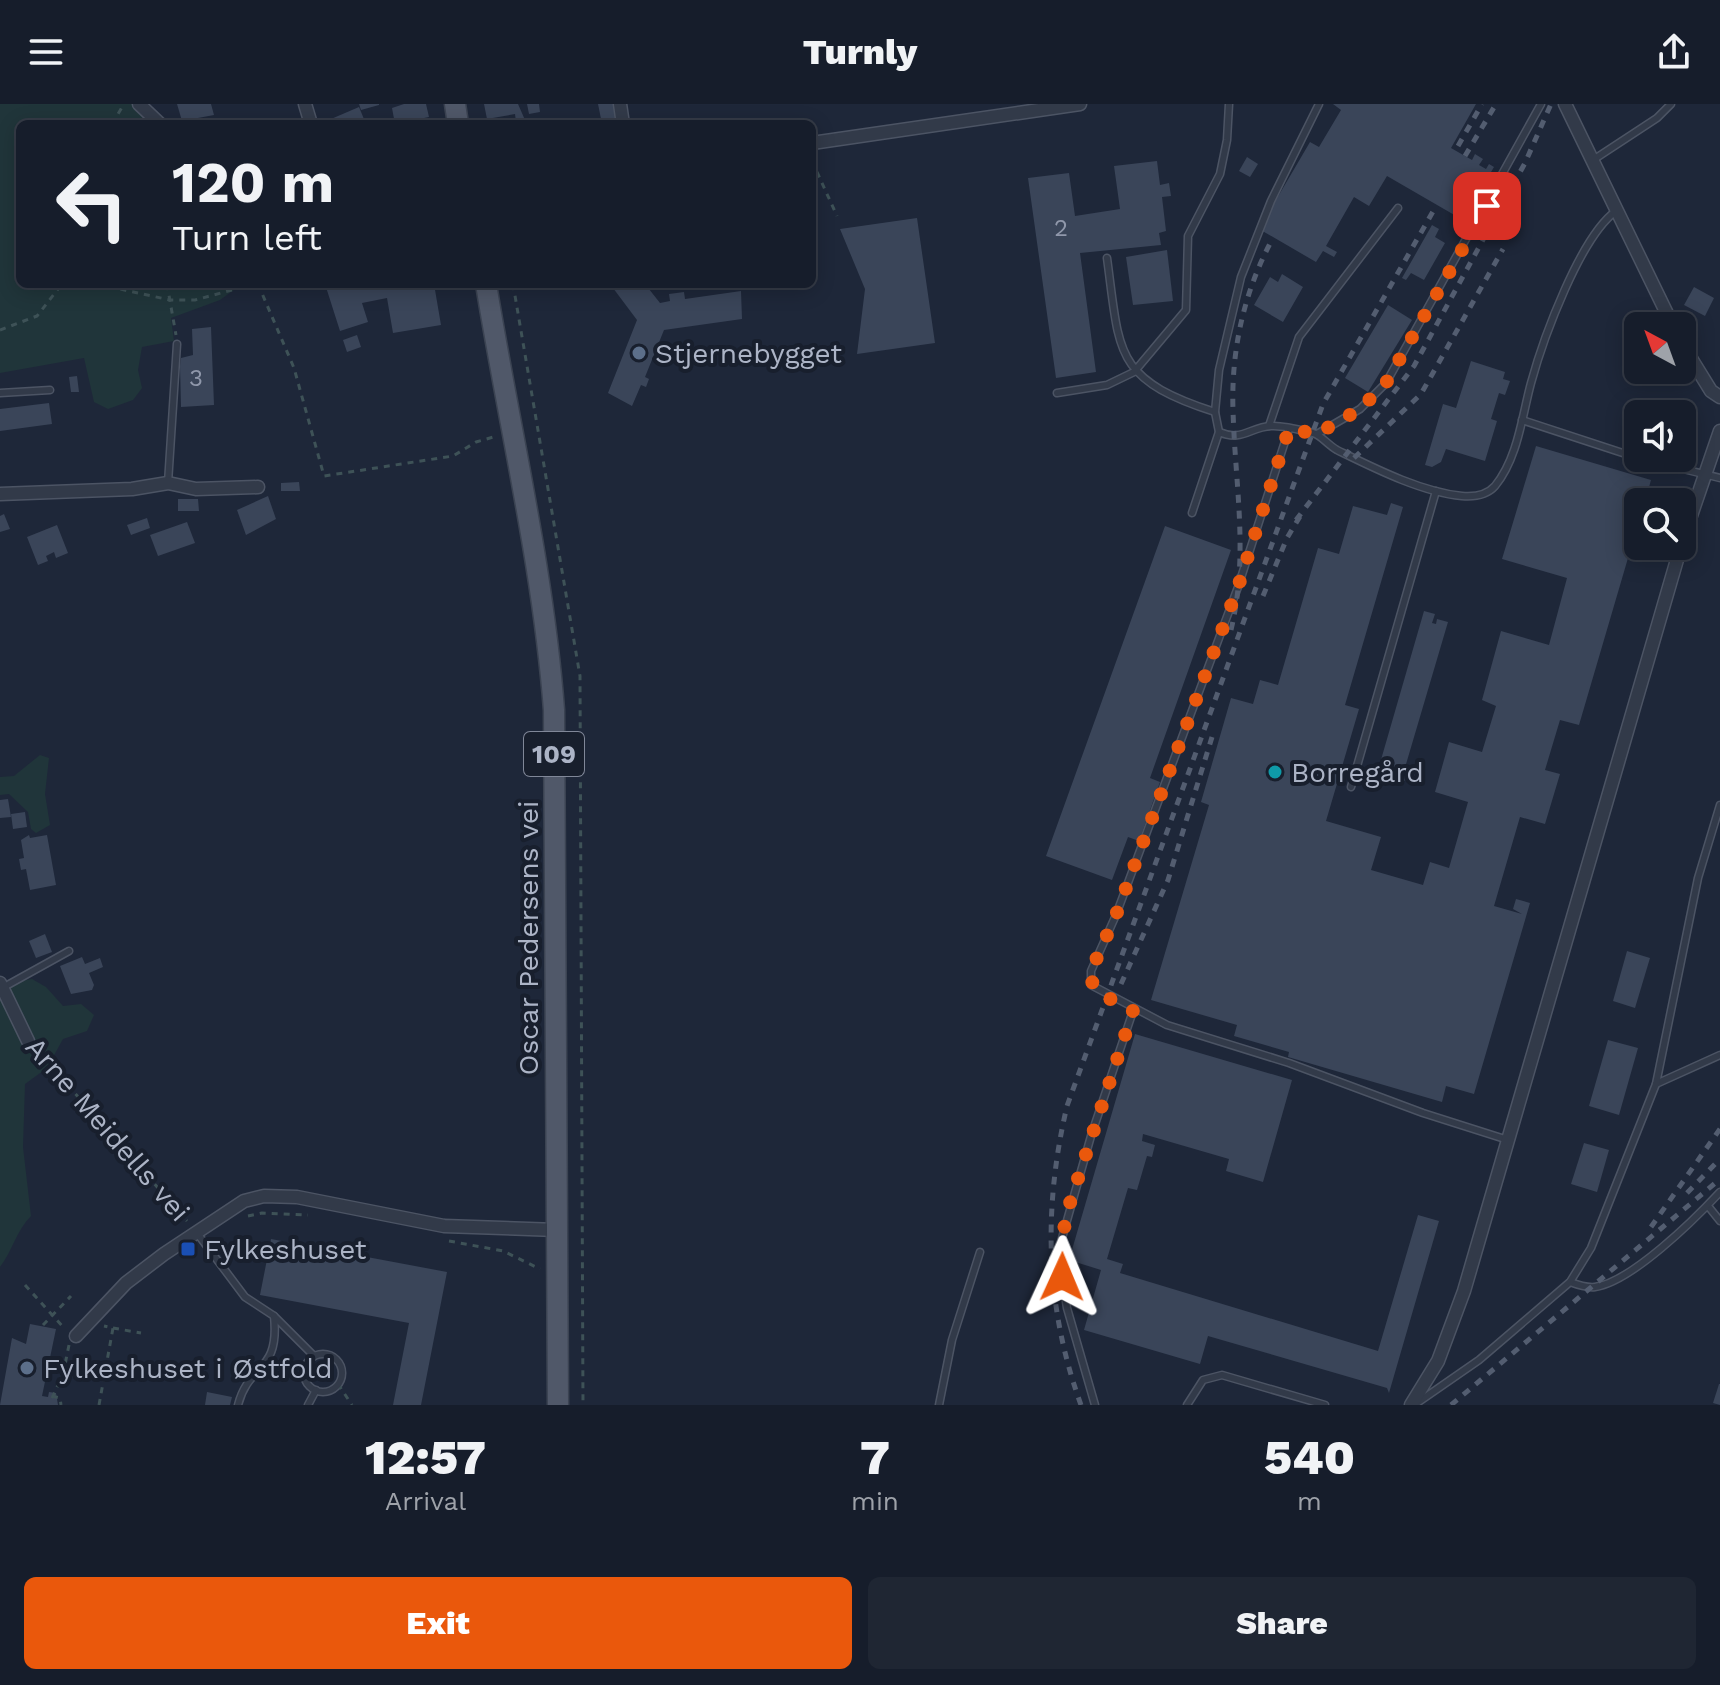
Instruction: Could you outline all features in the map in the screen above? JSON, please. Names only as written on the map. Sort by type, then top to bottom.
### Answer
[{"type":"main road","name":"Oscar Pedersens vei","points":[[487,288],[510,434],[542,596],[554,710],[558,1405]]},
{"type":"street","points":[[139,104],[156,120]]},
{"type":"street","points":[[816,142],[1080,104]]},
{"type":"street","points":[[1565,104],[1666,312]]},
{"type":"street","points":[[1696,367],[1711,391],[1720,397]]},
{"type":"street","points":[[1696,497],[1720,431]]},
{"type":"street","points":[[0,494],[132,489],[168,483],[196,489],[258,487]]},
{"type":"street","points":[[1412,1405],[1438,1361],[1464,1291],[1676,560]]},
{"type":"street","name":"Arne Meidells vei","points":[[2,985],[28,1041]]},
{"type":"street","points":[[73,1338],[126,1283],[244,1201],[264,1196],[297,1197],[444,1226],[557,1230]]},
{"type":"lane","points":[[1057,393],[1107,385],[1134,372],[1186,310],[1188,236],[1220,174],[1227,140],[1229,104]]},
{"type":"lane","points":[[1192,513],[1219,432],[1215,412],[1219,370],[1241,277],[1264,215],[1319,104]]},
{"type":"lane","points":[[1317,434],[1360,409],[1386,383],[1541,104]]},
{"type":"lane","points":[[1592,161],[1657,118],[1671,104]]},
{"type":"lane","points":[[1269,426],[1299,337],[1398,208]]},
{"type":"lane","points":[[1219,432],[1242,437],[1269,426],[1317,434],[1331,447],[1436,491],[1465,496],[1490,491],[1500,479],[1522,420],[1531,381],[1564,289],[1604,219],[1616,211]]},
{"type":"lane","points":[[1107,258],[1119,341],[1134,372],[1215,412]]},
{"type":"lane","points":[[168,483],[177,344]]},
{"type":"lane","points":[[0,393],[50,390]]},
{"type":"lane","points":[[1522,420],[1624,453]]},
{"type":"lane","points":[[1289,429],[1238,587],[1116,915],[1091,971],[1090,981],[1094,989],[1133,1011],[1167,1025],[1289,1063],[1423,1113],[1508,1140]]},
{"type":"lane","points":[[1696,470],[1720,478]]},
{"type":"lane","points":[[1351,787],[1436,491]]},
{"type":"lane","points":[[1412,1405],[1479,1360],[1570,1282],[1591,1248],[1656,1084],[1698,878],[1720,805]]},
{"type":"lane","points":[[2,985],[69,951]]},
{"type":"lane","points":[[1095,1405],[1067,1308],[1062,1277],[1062,1238],[1091,1136],[1133,1011]]},
{"type":"lane","points":[[1656,1084],[1720,1055]]},
{"type":"lane","points":[[1570,1282],[1591,1288],[1607,1284],[1635,1267],[1708,1206],[1720,1192]]},
{"type":"lane","points":[[1708,1206],[1720,1221]]},
{"type":"lane","points":[[196,1232],[245,1297],[274,1316],[314,1356]]},
{"type":"lane","points":[[939,1405],[952,1340],[980,1252]]},
{"type":"lane","points":[[238,1405],[245,1386],[271,1355],[276,1343],[274,1316]]},
{"type":"lane","points":[[327,1354],[338,1360],[342,1372],[338,1384],[328,1391],[316,1390],[305,1377],[306,1365],[314,1356],[327,1354]]},
{"type":"lane","points":[[1187,1405],[1203,1380],[1222,1375],[1325,1405]]},
{"type":"lane","points":[[308,1405],[316,1390]]},
{"type":"path","points":[[816,170],[837,216]]},
{"type":"path","points":[[0,330],[37,316],[59,288]]},
{"type":"path","points":[[115,288],[170,300],[195,300],[241,288]]},
{"type":"path","points":[[168,288],[177,344]]},
{"type":"path","points":[[258,288],[294,368],[324,476],[453,456],[488,437],[510,434]]},
{"type":"path","name":"Arne Meidells vei","points":[[28,1041],[196,1232]]},
{"type":"path","points":[[246,1217],[262,1213],[311,1215]]},
{"type":"path","points":[[444,1240],[503,1251],[536,1269],[584,1269],[583,1405]]},
{"type":"path","points":[[25,1285],[73,1338],[60,1386],[52,1397],[60,1398],[61,1405]]},
{"type":"path","points":[[43,1325],[71,1296]]},
{"type":"path","points":[[88,1323],[141,1333]]},
{"type":"path","points":[[99,1405],[113,1328]]},
{"type":"path","points":[[63,1374],[74,1376]]},
{"type":"path","points":[[338,1384],[352,1405]]},
{"type":"green space","points":[[0,104],[134,104],[144,120],[16,120],[16,288],[236,288],[220,300],[171,318],[174,341],[142,347],[138,370],[142,388],[133,400],[108,409],[94,402],[84,358],[0,373]]},
{"type":"green space","points":[[40,755],[49,758],[45,794],[50,825],[36,833],[31,829],[28,812],[9,794],[0,795],[0,777],[14,776]]},
{"type":"green space","points":[[32,979],[46,987],[63,1006],[81,1004],[94,1015],[87,1031],[63,1039],[47,1068],[25,1084],[23,1147],[31,1216],[0,1267],[0,985]]},
{"type":"building","points":[[177,104],[211,104],[214,115],[182,120]]},
{"type":"building","points":[[359,104],[379,104],[379,105],[361,110]]},
{"type":"building","points":[[404,104],[426,104],[429,117],[394,120],[392,108]]},
{"type":"building","points":[[484,104],[518,104],[525,120],[516,120],[515,114],[487,119]]},
{"type":"building","points":[[527,104],[539,104],[540,112],[529,114]]},
{"type":"building","points":[[598,104],[614,104],[616,120],[601,120]]},
{"type":"building","points":[[1333,104],[1476,104],[1451,148],[1472,160],[1475,154],[1483,159],[1479,165],[1486,169],[1489,164],[1494,167],[1463,220],[1387,176],[1369,206],[1354,197],[1326,246],[1337,252],[1334,257],[1323,251],[1316,262],[1259,229],[1310,142],[1319,147],[1341,110]]},
{"type":"building","points":[[359,107],[364,120],[331,120]]},
{"type":"building","points":[[1247,157],[1258,164],[1250,177],[1239,171]]},
{"type":"building","points":[[1157,161],[1160,185],[1169,183],[1171,196],[1162,197],[1166,231],[1159,233],[1161,245],[1080,253],[1096,372],[1056,378],[1028,178],[1069,173],[1075,216],[1120,209],[1114,166]]},
{"type":"building","points":[[917,218],[935,343],[857,354],[865,289],[840,229]]},
{"type":"building","points":[[1432,225],[1439,229],[1435,237],[1445,243],[1424,280],[1411,273],[1406,280],[1402,278]]},
{"type":"building","points":[[1167,250],[1173,301],[1133,305],[1126,257]]},
{"type":"building","points":[[1282,274],[1303,287],[1283,322],[1254,305],[1270,277],[1278,282]]},
{"type":"building","points":[[1694,287],[1714,298],[1705,316],[1684,305]]},
{"type":"building","points":[[326,288],[435,288],[441,325],[393,333],[387,298],[362,303],[368,322],[340,331]]},
{"type":"building","name":"Stjernebygget","points":[[613,288],[648,288],[660,303],[670,301],[669,294],[684,292],[685,299],[741,291],[742,319],[664,330],[645,377],[649,379],[646,387],[641,385],[632,406],[608,393],[637,320]]},
{"type":"building","points":[[1388,305],[1412,320],[1368,392],[1345,378]]},
{"type":"building","points":[[211,327],[214,405],[181,407],[181,358],[193,355],[192,329]]},
{"type":"building","points":[[357,335],[361,347],[347,352],[343,340]]},
{"type":"building","points":[[1471,361],[1505,372],[1503,379],[1510,381],[1505,395],[1499,393],[1491,419],[1497,421],[1485,461],[1446,449],[1441,462],[1432,467],[1425,465],[1443,404],[1456,408]]},
{"type":"building","points":[[77,376],[79,392],[71,392],[69,377]]},
{"type":"building","points":[[49,403],[52,424],[0,431],[0,409]]},
{"type":"building","name":"Borregård","points":[[1536,446],[1651,480],[1649,488],[1624,488],[1624,560],[1627,560],[1579,725],[1560,720],[1545,770],[1560,774],[1545,824],[1520,817],[1494,906],[1522,914],[1513,909],[1516,899],[1530,903],[1474,1094],[1446,1086],[1442,1102],[1288,1057],[1289,1052],[1234,1036],[1237,1025],[1151,1000],[1209,805],[1201,802],[1231,698],[1253,704],[1260,680],[1278,685],[1318,548],[1339,554],[1353,506],[1387,515],[1391,503],[1403,507],[1345,705],[1359,709],[1326,821],[1381,837],[1371,870],[1423,885],[1430,862],[1449,868],[1468,802],[1435,792],[1449,742],[1482,752],[1496,706],[1482,700],[1501,631],[1549,645],[1567,578],[1502,559]]},
{"type":"building","points":[[299,482],[300,491],[281,491],[281,483]]},
{"type":"building","points":[[268,496],[276,519],[246,535],[237,510]]},
{"type":"building","points":[[178,499],[198,499],[199,511],[178,511]]},
{"type":"building","points":[[4,514],[10,529],[0,532],[0,516]]},
{"type":"building","points":[[147,518],[150,528],[131,535],[127,525]]},
{"type":"building","points":[[187,522],[195,543],[158,556],[150,535]]},
{"type":"building","points":[[57,525],[68,553],[56,558],[54,552],[46,556],[48,561],[38,565],[27,537]]},
{"type":"building","points":[[1165,526],[1231,550],[1150,778],[1160,782],[1139,841],[1128,837],[1112,880],[1046,856]]},
{"type":"building","points":[[1424,611],[1435,614],[1432,623],[1436,624],[1437,619],[1448,622],[1404,771],[1409,772],[1407,780],[1401,782],[1382,777],[1379,785],[1374,784]]},
{"type":"building","points":[[8,799],[11,817],[0,818],[0,800]]},
{"type":"building","points":[[25,812],[27,827],[13,829],[11,814]]},
{"type":"building","points":[[29,835],[30,838],[47,835],[56,885],[30,890],[26,869],[21,870],[19,859],[24,858],[21,840]]},
{"type":"building","points":[[45,934],[52,952],[36,958],[29,941]]},
{"type":"building","points":[[1627,951],[1650,958],[1635,1008],[1613,1001]]},
{"type":"building","points":[[82,957],[85,964],[100,958],[103,967],[89,973],[94,985],[92,990],[71,994],[60,966]]},
{"type":"building","points":[[1135,1034],[1292,1080],[1263,1182],[1226,1171],[1229,1159],[1143,1134],[1142,1141],[1155,1145],[1152,1157],[1147,1156],[1137,1190],[1128,1188],[1107,1259],[1123,1264],[1120,1273],[1378,1351],[1418,1215],[1439,1221],[1389,1393],[1387,1388],[1208,1336],[1200,1364],[1084,1330],[1101,1270],[1069,1260]]},
{"type":"building","points":[[1608,1040],[1638,1048],[1619,1115],[1589,1106]]},
{"type":"building","points":[[1584,1143],[1609,1150],[1597,1192],[1571,1184]]},
{"type":"building","points":[[271,1239],[447,1272],[421,1405],[393,1405],[409,1323],[260,1295]]},
{"type":"building","name":"Fylkeshuset i Østfold","points":[[30,1324],[56,1329],[42,1396],[48,1397],[49,1392],[56,1393],[58,1405],[0,1405],[12,1338],[26,1344]]},
{"type":"building","points":[[1720,1384],[1720,1405],[1713,1403]]},
{"type":"building","points":[[207,1392],[232,1397],[230,1405],[205,1405]]},
{"type":"railway","points":[[1458,146],[1482,104]]},
{"type":"railway","points":[[1465,156],[1496,104]]},
{"type":"railway","points":[[1296,520],[1414,366],[1525,163],[1551,104]]},
{"type":"railway","points":[[1081,1405],[1060,1331],[1052,1257],[1054,1182],[1067,1106],[1323,404],[1435,208]]},
{"type":"railway","points":[[1231,630],[1240,547],[1233,410],[1234,365],[1247,300],[1273,238]]},
{"type":"railway","points":[[1354,458],[1421,394],[1503,249]]},
{"type":"railway","points":[[1263,596],[1287,538],[1302,513]]},
{"type":"railway","points":[[1121,984],[1168,880],[1212,737]]},
{"type":"railway","points":[[1651,1227],[1720,1129]]},
{"type":"railway","points":[[1687,1193],[1720,1159]]},
{"type":"railway","points":[[1451,1405],[1720,1179]]},
{"type":"place","name":"Stjernebygget","points":[[639,353]]},
{"type":"place","name":"Borregård","points":[[1275,772]]},
{"type":"place","name":"Fylkeshuset","points":[[188,1249]]},
{"type":"place","name":"Fylkeshuset i Østfold","points":[[27,1368]]},
{"type":"route","points":[[1062,1277],[1062,1238],[1069,1206],[1133,1011],[1094,989],[1090,981],[1091,971],[1116,915],[1238,587],[1289,429],[1317,434],[1374,399],[1487,206]]}]
